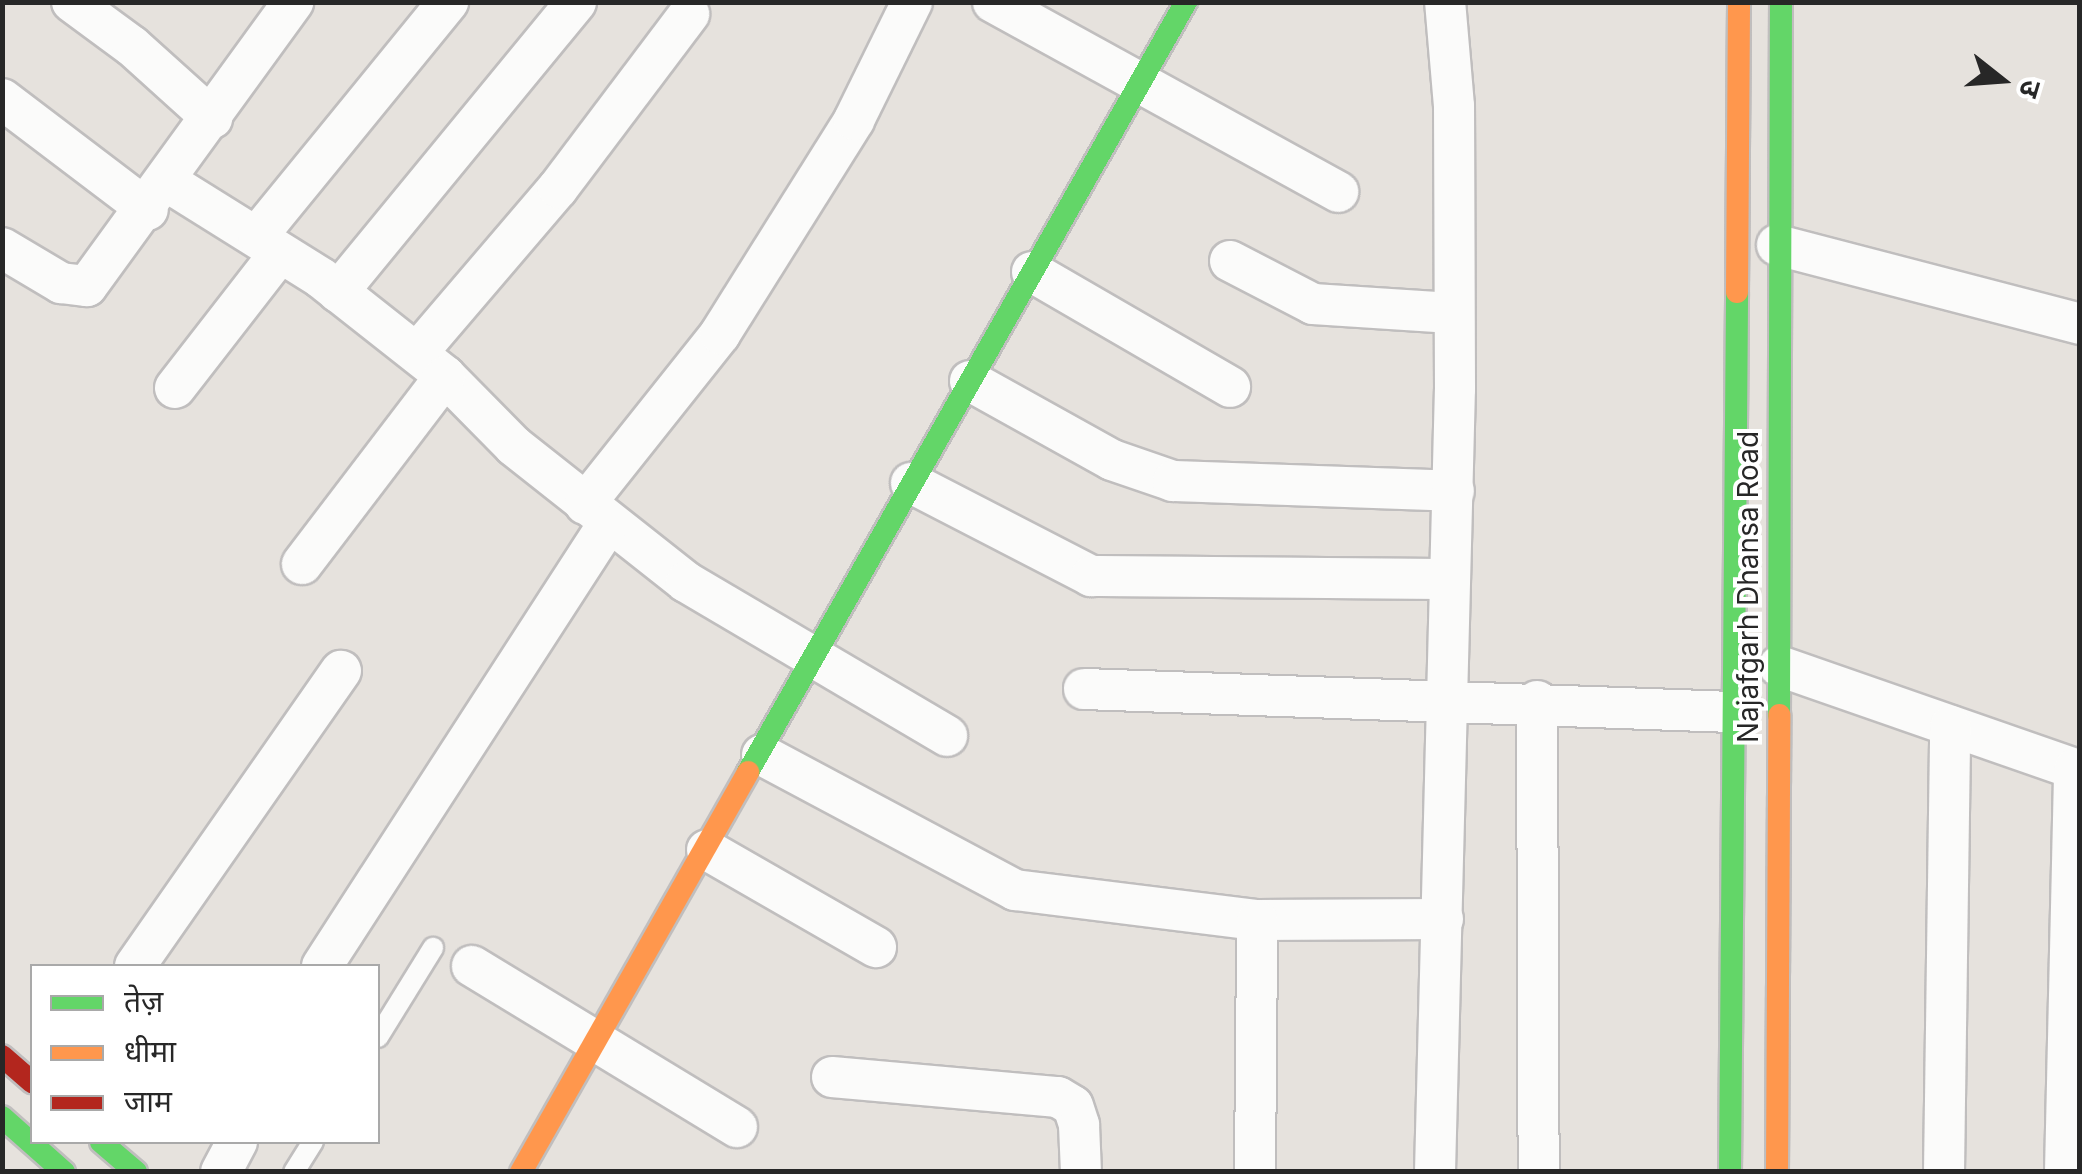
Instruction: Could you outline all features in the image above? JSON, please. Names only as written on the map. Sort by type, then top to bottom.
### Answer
[{"type":"main road","points":[[521,1172],[818,658],[970,380],[1142,88],[1186,2]]},
{"type":"main road","name":"Najafgarh Dhansa Road","points":[[1730,1172],[1740,2]]},
{"type":"main road","name":"Najafgarh Dhansa Road","points":[[1778,1172],[1777,245],[1781,2]]},
{"type":"main road","points":[[2,1056],[30,1080]]},
{"type":"main road","points":[[2,1117],[30,1142]]},
{"type":"main road","points":[[32,1144],[64,1172]]},
{"type":"main road","points":[[103,1144],[136,1172]]},
{"type":"street","points":[[72,2],[132,46],[212,118]]},
{"type":"street","points":[[175,388],[269,244],[448,2]]},
{"type":"street","points":[[338,292],[576,2]]},
{"type":"street","points":[[323,964],[596,514],[720,334],[854,120],[912,2]]},
{"type":"street","points":[[993,2],[1142,88],[1338,192]]},
{"type":"street","points":[[1435,1172],[1454,491],[1454,106],[1445,2]]},
{"type":"street","points":[[2,248],[78,288],[95,279],[212,118],[274,10]]},
{"type":"street","points":[[302,564],[431,364],[689,14]]},
{"type":"street","points":[[2,100],[157,196],[269,244],[431,364],[514,446],[686,582],[947,736]]},
{"type":"street","points":[[1777,245],[2080,324]]},
{"type":"street","points":[[1230,262],[1312,304],[1452,312]]},
{"type":"street","points":[[1032,272],[1230,388]]},
{"type":"street","points":[[970,380],[1112,460],[1173,481],[1454,491]]},
{"type":"street","points":[[911,483],[1091,576],[1450,579]]},
{"type":"street","points":[[1779,666],[2077,770],[2074,1042],[2067,1170]]},
{"type":"street","points":[[136,964],[342,671]]},
{"type":"street","points":[[1084,689],[1537,701],[1734,712]]},
{"type":"street","points":[[1537,701],[1539,1172]]},
{"type":"street","points":[[1944,1172],[1950,726]]},
{"type":"street","points":[[762,755],[1015,890],[1258,920],[1443,919]]},
{"type":"street","points":[[707,850],[876,947]]},
{"type":"street","points":[[1255,1172],[1258,920]]},
{"type":"street","points":[[472,966],[737,1126]]},
{"type":"street","points":[[832,1078],[1058,1097],[1072,1106],[1079,1125],[1081,1172]]},
{"type":"street","points":[[221,1172],[236,1144]]},
{"type":"lane","points":[[380,1034],[433,948]]},
{"type":"lane","points":[[294,1172],[312,1144]]},
{"type":"traffic: fast","points":[[748,772],[1186,2]]},
{"type":"traffic: fast","points":[[1779,715],[1781,2]]},
{"type":"traffic: fast","points":[[1730,1172],[1737,292]]},
{"type":"traffic: fast","points":[[2,1117],[30,1142]]},
{"type":"traffic: fast","points":[[32,1144],[64,1172]]},
{"type":"traffic: fast","points":[[103,1144],[136,1172]]},
{"type":"traffic: slow","points":[[1737,292],[1739,2]]},
{"type":"traffic: slow","points":[[1777,1172],[1779,715]]},
{"type":"traffic: slow","points":[[521,1172],[748,772]]},
{"type":"traffic: jam","points":[[2,1056],[30,1080]]}]
